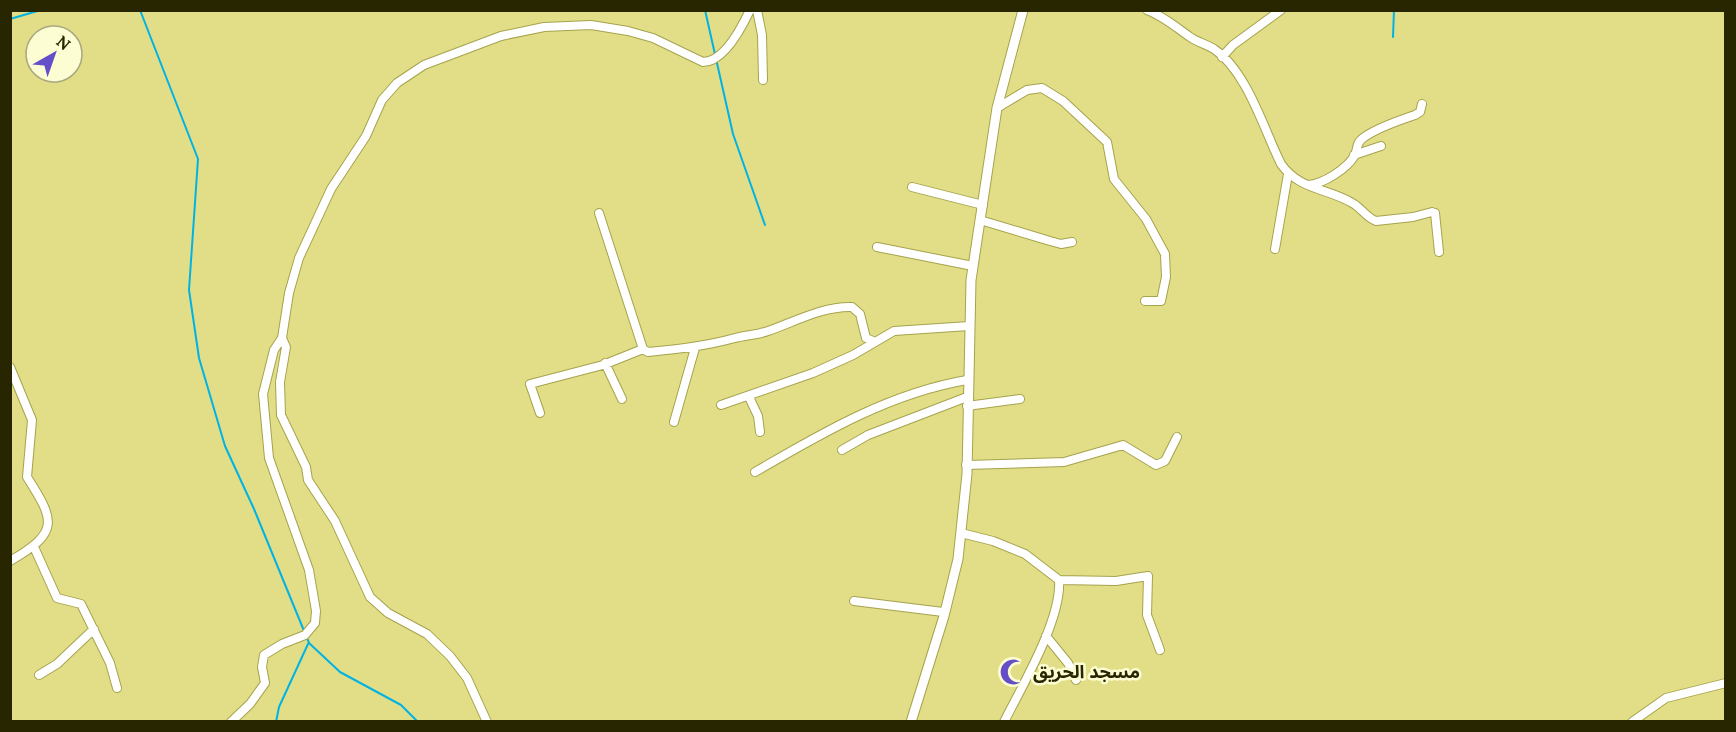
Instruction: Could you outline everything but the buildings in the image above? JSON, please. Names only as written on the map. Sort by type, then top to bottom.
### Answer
[{"type":"street","points":[[231,722],[250,704],[265,683],[262,667],[264,655],[282,644],[305,635],[315,623],[316,611],[309,570],[269,458],[263,394],[274,350],[282,338],[289,293],[299,258],[331,189],[366,136],[382,100],[397,83],[424,65],[501,36],[544,27],[591,25],[644,35],[703,62],[710,62],[719,56],[730,42],[750,10]]},
{"type":"street","points":[[757,10],[762,36],[763,80]]},
{"type":"street","points":[[911,722],[944,616],[943,612],[962,533],[966,465],[966,380],[973,266],[997,108],[1023,10]]},
{"type":"street","points":[[1147,10],[1160,12],[1222,57],[1236,73],[1251,97],[1288,174],[1303,185],[1353,203],[1376,221],[1433,213],[1439,252]]},
{"type":"street","points":[[1222,57],[1233,45],[1281,10]]},
{"type":"street","points":[[997,108],[1027,90],[1042,88],[1063,101],[1107,142],[1114,179],[1146,219],[1165,254],[1166,277],[1161,301],[1145,301]]},
{"type":"street","points":[[1303,185],[1316,184],[1345,166],[1354,155],[1357,144],[1365,136],[1415,115],[1420,112],[1422,104]]},
{"type":"street","points":[[1354,155],[1381,146]]},
{"type":"street","points":[[1275,249],[1288,174]]},
{"type":"street","points":[[912,187],[983,205]]},
{"type":"street","points":[[599,213],[643,349],[648,352],[695,348],[756,335],[816,313],[845,307],[852,307],[860,314],[864,333],[873,341]]},
{"type":"street","points":[[980,220],[1061,244],[1072,242]]},
{"type":"street","points":[[877,247],[973,266]]},
{"type":"street","points":[[721,405],[749,397],[835,363],[873,341],[899,330],[969,326]]},
{"type":"street","points":[[282,338],[286,347],[280,382],[281,415],[306,467],[308,480],[335,521],[370,597],[388,613],[427,634],[450,656],[468,678],[486,722]]},
{"type":"street","points":[[674,422],[695,348]]},
{"type":"street","points":[[540,413],[530,384],[605,363],[643,349]]},
{"type":"street","points":[[605,363],[622,399]]},
{"type":"street","points":[[10,367],[32,420],[27,477],[41,495],[50,518],[49,528],[34,547],[10,561]]},
{"type":"street","points":[[755,472],[842,422],[918,391],[966,380]]},
{"type":"street","points":[[749,397],[758,416],[760,432]]},
{"type":"street","points":[[842,450],[868,435],[967,401],[1020,399]]},
{"type":"street","points":[[966,465],[1064,462],[1124,445],[1156,465],[1165,461],[1177,437]]},
{"type":"street","points":[[962,533],[993,541],[1025,554],[1059,580],[1116,582],[1148,576],[1147,615],[1160,650]]},
{"type":"street","points":[[34,547],[57,598],[81,604],[110,663],[117,688]]},
{"type":"street","points":[[1004,722],[1046,636],[1059,580]]},
{"type":"street","points":[[854,601],[943,612]]},
{"type":"street","points":[[39,675],[57,664],[94,629]]},
{"type":"street","points":[[1046,636],[1068,663],[1076,680]]},
{"type":"street","points":[[1632,722],[1666,698],[1725,682]]},
{"type":"waterway","points":[[10,19],[41,10]]},
{"type":"waterway","points":[[140,10],[198,159],[189,290],[199,358],[225,446],[254,509],[309,643],[340,672],[401,705],[418,722]]},
{"type":"waterway","points":[[705,10],[733,134],[765,225]]},
{"type":"waterway","points":[[1393,37],[1394,10]]},
{"type":"waterway","points":[[276,722],[279,707],[308,644]]},
{"type":"place","name":"مسجد الحريق","points":[[1013,672]]}]
